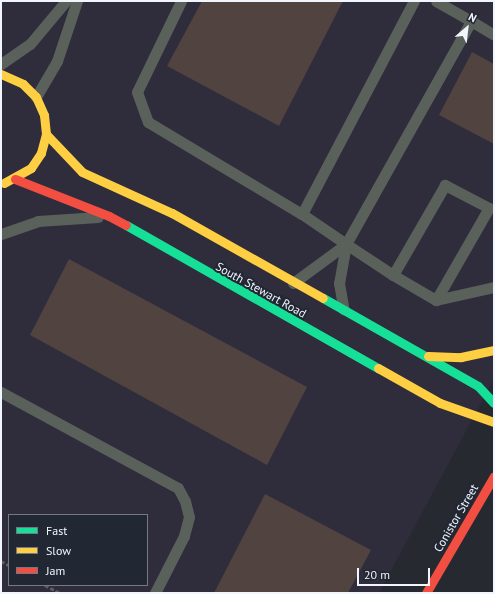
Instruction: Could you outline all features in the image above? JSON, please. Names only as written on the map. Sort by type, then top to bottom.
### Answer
[{"type":"street","points":[[1,74],[23,84],[36,97],[44,115],[46,134],[41,153],[30,168],[15,179],[1,184]]},
{"type":"street","name":"South Stewart Road","points":[[46,134],[82,172],[172,213],[293,283],[344,310],[478,386],[494,403]]},
{"type":"street","name":"South Stewart Road","points":[[15,179],[109,216],[440,403],[494,422]]},
{"type":"street","points":[[424,356],[461,357],[494,350]]},
{"type":"street","name":"Conistor Street","points":[[426,593],[494,476]]},
{"type":"lane","points":[[1,64],[30,44],[66,1]]},
{"type":"lane","points":[[36,97],[57,61],[77,1]]},
{"type":"lane","points":[[181,1],[137,92],[148,122],[302,214],[393,276],[436,300],[494,287]]},
{"type":"lane","points":[[302,214],[414,1]]},
{"type":"lane","points":[[436,1],[494,35]]},
{"type":"lane","points":[[344,310],[339,283],[346,244],[471,21]]},
{"type":"lane","points":[[393,276],[445,185],[489,208],[436,300]]},
{"type":"lane","points":[[1,234],[38,221],[109,216]]},
{"type":"lane","points":[[293,283],[346,244]]},
{"type":"lane","points":[[1,392],[178,488],[185,500],[189,517],[184,536],[155,593]]},
{"type":"path","points":[[47,586],[60,593]]},
{"type":"shaded area","points":[[1,1],[494,1],[494,379],[379,593],[1,593]]},
{"type":"building","points":[[202,1],[343,1],[279,126],[167,66]]},
{"type":"building","points":[[472,52],[494,64],[494,144],[439,115]]},
{"type":"building","points":[[69,259],[307,387],[267,465],[30,335]]},
{"type":"building","points":[[265,494],[371,550],[348,593],[214,593]]},
{"type":"traffic: fast","points":[[126,225],[378,368]]},
{"type":"traffic: fast","points":[[323,298],[478,386],[494,403]]},
{"type":"traffic: slow","points":[[1,74],[23,84],[36,97],[44,115],[46,134],[41,153],[31,168],[4,183]]},
{"type":"traffic: slow","points":[[46,134],[82,172],[172,213],[323,298]]},
{"type":"traffic: slow","points":[[428,356],[461,357],[494,350]]},
{"type":"traffic: slow","points":[[378,368],[440,403],[494,422]]},
{"type":"traffic: jam","points":[[15,179],[109,216],[126,225]]},
{"type":"traffic: jam","points":[[426,593],[494,476]]}]
